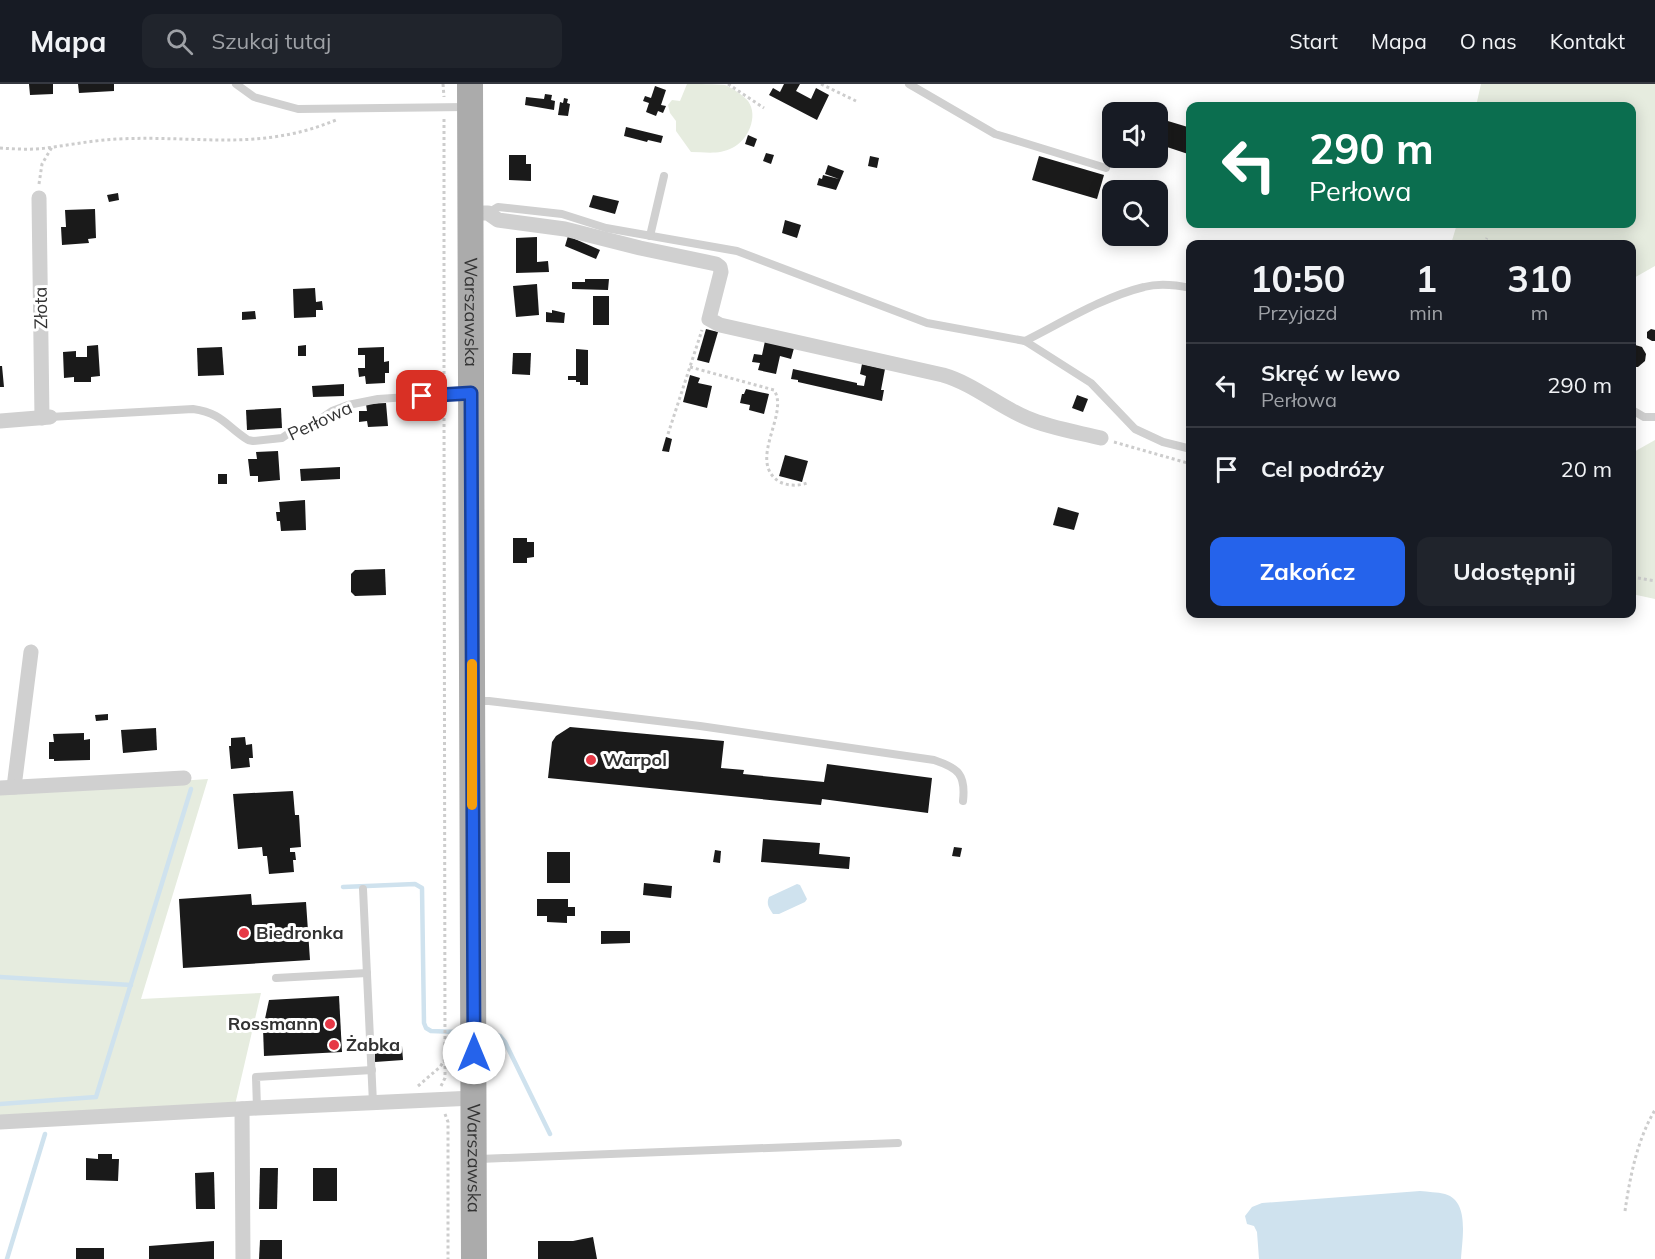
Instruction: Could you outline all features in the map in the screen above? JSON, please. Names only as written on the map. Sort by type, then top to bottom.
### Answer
[{"type":"main road","name":"Warszawska","points":[[470,95],[479,213],[471,393],[474,1259]]},
{"type":"street","name":"Złota","points":[[39,198],[46,418]]},
{"type":"street","points":[[479,213],[498,220],[565,229],[716,264],[720,267],[721,272],[709,319],[731,328],[944,375],[964,383],[1025,418],[1101,438]]},
{"type":"street","name":"Perłowa","points":[[0,421],[46,418]]},
{"type":"street","points":[[31,652],[7,788],[184,778]]},
{"type":"street","points":[[0,1122],[474,1098]]},
{"type":"street","points":[[243,1259],[250,1108]]},
{"type":"lane","points":[[236,84],[254,96],[298,109],[444,107],[470,95]]},
{"type":"lane","points":[[909,84],[995,134],[1102,167]]},
{"type":"lane","points":[[650,236],[664,176]]},
{"type":"lane","points":[[479,213],[498,207],[562,214],[606,228],[737,251],[927,323],[1025,341],[1091,383],[1135,429],[1163,442],[1186,448]]},
{"type":"lane","points":[[1025,341],[1101,303],[1146,286],[1186,287]]},
{"type":"lane","name":"Perłowa","points":[[46,418],[194,409],[216,415],[228,422],[248,440],[276,440],[292,431],[307,428],[332,411],[348,405],[378,399],[471,393]]},
{"type":"lane","points":[[1636,412],[1644,417],[1655,417]]},
{"type":"lane","points":[[472,701],[489,701],[688,725],[933,760],[953,766],[962,779],[963,801]]},
{"type":"lane","points":[[363,889],[373,1103]]},
{"type":"lane","points":[[276,978],[367,973]]},
{"type":"lane","points":[[250,1108],[256,1077],[372,1070]]},
{"type":"lane","points":[[474,1159],[898,1143]]},
{"type":"path","points":[[444,84],[446,1039]]},
{"type":"path","points":[[728,84],[764,108]]},
{"type":"path","points":[[821,84],[856,101]]},
{"type":"path","points":[[0,148],[52,147],[116,139],[225,141],[261,139],[297,134],[363,109]]},
{"type":"path","points":[[39,198],[42,164],[52,147]]},
{"type":"path","points":[[668,434],[701,331],[709,319]]},
{"type":"path","points":[[690,367],[774,390],[778,399],[766,453],[769,470],[779,481],[786,484],[807,483]]},
{"type":"path","points":[[1101,438],[1186,463]]},
{"type":"path","points":[[1636,577],[1655,582]]},
{"type":"path","points":[[411,1091],[436,1071],[446,1057]]},
{"type":"path","points":[[441,1110],[448,1122],[448,1259]]},
{"type":"path","points":[[1625,1211],[1630,1178],[1655,1110]]},
{"type":"shaded area","points":[[687,84],[725,85],[748,101],[752,121],[747,134],[738,145],[722,152],[691,152],[676,131],[676,121],[668,105],[672,100],[680,101]]},
{"type":"shaded area","points":[[1481,84],[1655,84],[1655,266],[1636,277],[1636,240],[1452,240],[1456,228],[1636,228],[1636,102],[1477,102]]},
{"type":"shaded area","points":[[1655,440],[1655,599],[1636,595],[1636,451]]},
{"type":"shaded area","points":[[208,779],[141,999],[261,993],[235,1105],[0,1118],[0,793]]},
{"type":"water","points":[[797,884],[800,885],[807,899],[805,902],[779,914],[773,914],[768,904],[769,897]]},
{"type":"water","points":[[1420,1191],[1445,1194],[1458,1204],[1463,1222],[1461,1259],[1259,1259],[1257,1232],[1254,1226],[1247,1224],[1245,1216],[1252,1207],[1262,1203]]},
{"type":"building","points":[[29,84],[53,84],[53,94],[30,95]]},
{"type":"building","points":[[78,84],[114,84],[114,91],[79,93]]},
{"type":"building","points":[[784,84],[800,84],[796,91],[811,99],[816,88],[829,95],[817,120],[769,95],[773,88],[780,92]]},
{"type":"building","points":[[655,86],[666,90],[661,105],[666,106],[663,113],[658,111],[656,116],[646,112],[649,103],[643,101],[645,96],[651,98]]},
{"type":"building","points":[[545,94],[552,95],[551,100],[555,101],[554,110],[525,105],[526,97],[544,99]]},
{"type":"building","points":[[564,98],[568,99],[567,103],[570,104],[568,116],[558,115],[560,102],[563,103]]},
{"type":"building","points":[[1168,121],[1186,126],[1186,153],[1168,147]]},
{"type":"building","points":[[626,127],[663,136],[661,143],[624,136]]},
{"type":"building","points":[[748,135],[757,139],[754,147],[745,144]]},
{"type":"building","points":[[766,153],[774,155],[771,164],[763,161]]},
{"type":"building","points":[[509,155],[526,155],[526,164],[531,164],[531,181],[509,180]]},
{"type":"building","points":[[870,156],[879,158],[877,168],[868,166]]},
{"type":"building","points":[[1039,156],[1104,175],[1097,199],[1032,180]]},
{"type":"building","points":[[828,165],[844,171],[836,190],[817,185],[819,178],[822,179],[823,175],[839,179],[825,174]]},
{"type":"building","points":[[118,193],[119,200],[109,202],[107,195]]},
{"type":"building","points":[[593,195],[619,201],[615,214],[589,207]]},
{"type":"building","points":[[95,209],[96,238],[88,239],[89,243],[62,245],[61,227],[66,227],[65,210]]},
{"type":"building","points":[[785,220],[801,225],[797,238],[782,233]]},
{"type":"building","points":[[568,236],[600,250],[596,259],[565,246]]},
{"type":"building","points":[[537,237],[537,262],[548,261],[549,272],[516,273],[516,238]]},
{"type":"building","points":[[585,279],[609,279],[608,290],[572,289],[572,282],[585,282]]},
{"type":"building","points":[[537,284],[539,315],[516,317],[513,286]]},
{"type":"building","points":[[315,288],[316,302],[322,301],[323,310],[316,310],[316,317],[294,318],[293,289]]},
{"type":"building","points":[[593,296],[609,296],[609,325],[593,325]]},
{"type":"building","points":[[552,310],[565,313],[564,323],[546,322],[546,312],[552,313]]},
{"type":"building","points":[[255,311],[256,319],[242,320],[242,312]]},
{"type":"building","points":[[706,329],[718,332],[709,363],[697,360]]},
{"type":"building","points":[[1651,329],[1655,330],[1655,341],[1647,338],[1647,332]]},
{"type":"building","points":[[765,341],[794,348],[791,359],[780,356],[776,374],[758,370],[760,363],[752,362],[754,354],[762,355]]},
{"type":"building","points":[[98,345],[100,376],[91,377],[91,382],[74,382],[74,377],[64,378],[63,352],[76,351],[76,357],[87,357],[87,346]]},
{"type":"building","points":[[306,345],[306,356],[298,356],[298,346]]},
{"type":"building","points":[[1636,345],[1642,347],[1646,354],[1645,361],[1636,367]]},
{"type":"building","points":[[222,347],[224,375],[198,376],[197,348]]},
{"type":"building","points":[[384,347],[384,362],[389,361],[389,373],[385,373],[385,383],[366,384],[365,376],[359,377],[358,368],[365,368],[365,355],[358,355],[358,348]]},
{"type":"building","points":[[576,349],[588,350],[588,385],[580,385],[580,382],[576,380],[568,380],[568,376],[576,376]]},
{"type":"building","points":[[513,353],[531,353],[530,375],[512,374]]},
{"type":"building","points":[[862,364],[885,369],[881,390],[884,390],[882,401],[791,379],[793,369],[864,386],[866,376],[860,374]]},
{"type":"building","points":[[0,366],[2,366],[4,387],[0,387]]},
{"type":"building","points":[[690,375],[700,378],[698,383],[712,386],[707,408],[683,402]]},
{"type":"building","points":[[344,384],[344,396],[313,397],[312,386]]},
{"type":"building","points":[[746,389],[769,394],[764,414],[749,410],[750,405],[740,403]]},
{"type":"building","points":[[1077,395],[1088,399],[1083,412],[1072,408]]},
{"type":"building","points":[[386,403],[388,426],[368,427],[367,421],[359,422],[359,411],[367,411],[366,404]]},
{"type":"building","points":[[281,408],[282,428],[247,430],[246,410]]},
{"type":"building","points":[[666,437],[672,439],[669,452],[662,451]]},
{"type":"building","points":[[278,451],[280,480],[258,482],[258,476],[250,476],[248,459],[257,459],[256,452]]},
{"type":"building","points":[[785,455],[808,461],[802,482],[779,476]]},
{"type":"building","points":[[340,467],[340,479],[301,481],[300,469]]},
{"type":"building","points":[[218,474],[227,474],[227,484],[218,484]]},
{"type":"building","points":[[305,500],[306,530],[281,531],[276,512],[280,512],[279,502]]},
{"type":"building","points":[[1058,507],[1079,513],[1074,530],[1053,525]]},
{"type":"building","points":[[513,538],[527,538],[527,542],[534,542],[534,557],[527,558],[527,563],[513,563]]},
{"type":"building","points":[[385,569],[386,595],[355,596],[351,592],[351,574],[355,570]]},
{"type":"building","points":[[108,714],[108,720],[96,721],[95,715]]},
{"type":"building","points":[[570,727],[724,741],[721,768],[744,770],[743,774],[824,782],[827,764],[932,778],[928,813],[822,799],[821,805],[548,778],[552,742],[556,736]]},
{"type":"building","points":[[156,728],[157,750],[123,753],[121,730]]},
{"type":"building","points":[[84,733],[84,740],[90,739],[90,760],[54,761],[54,759],[49,759],[49,742],[54,742],[53,734]]},
{"type":"building","points":[[245,737],[246,745],[252,744],[253,758],[249,758],[250,767],[231,769],[229,746],[231,746],[231,738]]},
{"type":"building","points":[[293,791],[295,815],[299,815],[301,847],[290,848],[290,852],[295,852],[294,872],[269,874],[267,856],[263,856],[262,847],[238,849],[233,794]]},
{"type":"building","points":[[763,839],[820,843],[819,854],[850,857],[849,869],[761,862]]},
{"type":"building","points":[[954,847],[962,848],[960,857],[952,856]]},
{"type":"building","points":[[715,850],[721,851],[720,863],[713,862]]},
{"type":"building","points":[[547,852],[570,852],[570,883],[547,883]]},
{"type":"building","points":[[644,883],[672,886],[671,898],[643,895]]},
{"type":"building","name":"Biedronka","points":[[251,894],[252,905],[306,902],[310,960],[183,968],[179,899]]},
{"type":"building","points":[[537,899],[568,899],[568,907],[575,907],[575,916],[567,916],[567,923],[547,922],[547,916],[537,916]]},
{"type":"building","points":[[601,931],[630,931],[630,943],[601,944]]},
{"type":"building","points":[[339,996],[342,1052],[264,1056],[263,1028],[269,1000]]},
{"type":"building","points":[[402,1046],[403,1060],[375,1062],[375,1047]]},
{"type":"building","points":[[98,1154],[112,1154],[112,1159],[119,1159],[118,1181],[86,1180],[86,1158],[98,1159]]},
{"type":"building","points":[[260,1168],[278,1168],[277,1209],[259,1209]]},
{"type":"building","points":[[313,1168],[337,1168],[337,1201],[313,1201]]},
{"type":"building","points":[[214,1172],[215,1209],[196,1209],[195,1173]]},
{"type":"building","points":[[593,1237],[597,1259],[538,1259],[538,1241],[573,1241]]},
{"type":"building","points":[[260,1240],[282,1240],[282,1259],[259,1259]]},
{"type":"building","points":[[214,1241],[214,1259],[149,1259],[149,1246]]},
{"type":"building","points":[[76,1248],[104,1248],[104,1259],[76,1259]]},
{"type":"waterway","points":[[0,1104],[96,1097],[191,789]]},
{"type":"waterway","points":[[343,887],[415,884],[422,888],[424,1023],[431,1031],[457,1032]]},
{"type":"waterway","points":[[0,977],[131,985]]},
{"type":"waterway","points":[[489,1033],[500,1036],[505,1042],[550,1134]]},
{"type":"waterway","points":[[7,1259],[45,1134]]},
{"type":"slow traffic","points":[[472,664],[472,805]]},
{"type":"place","name":"Warpol","points":[[591,760]]},
{"type":"place","name":"Biedronka","points":[[244,933]]},
{"type":"place","name":"Rossmann","points":[[330,1024]]},
{"type":"place","name":"Żabka","points":[[334,1045]]},
{"type":"route","points":[[422,396],[471,393],[474,1053]]}]
